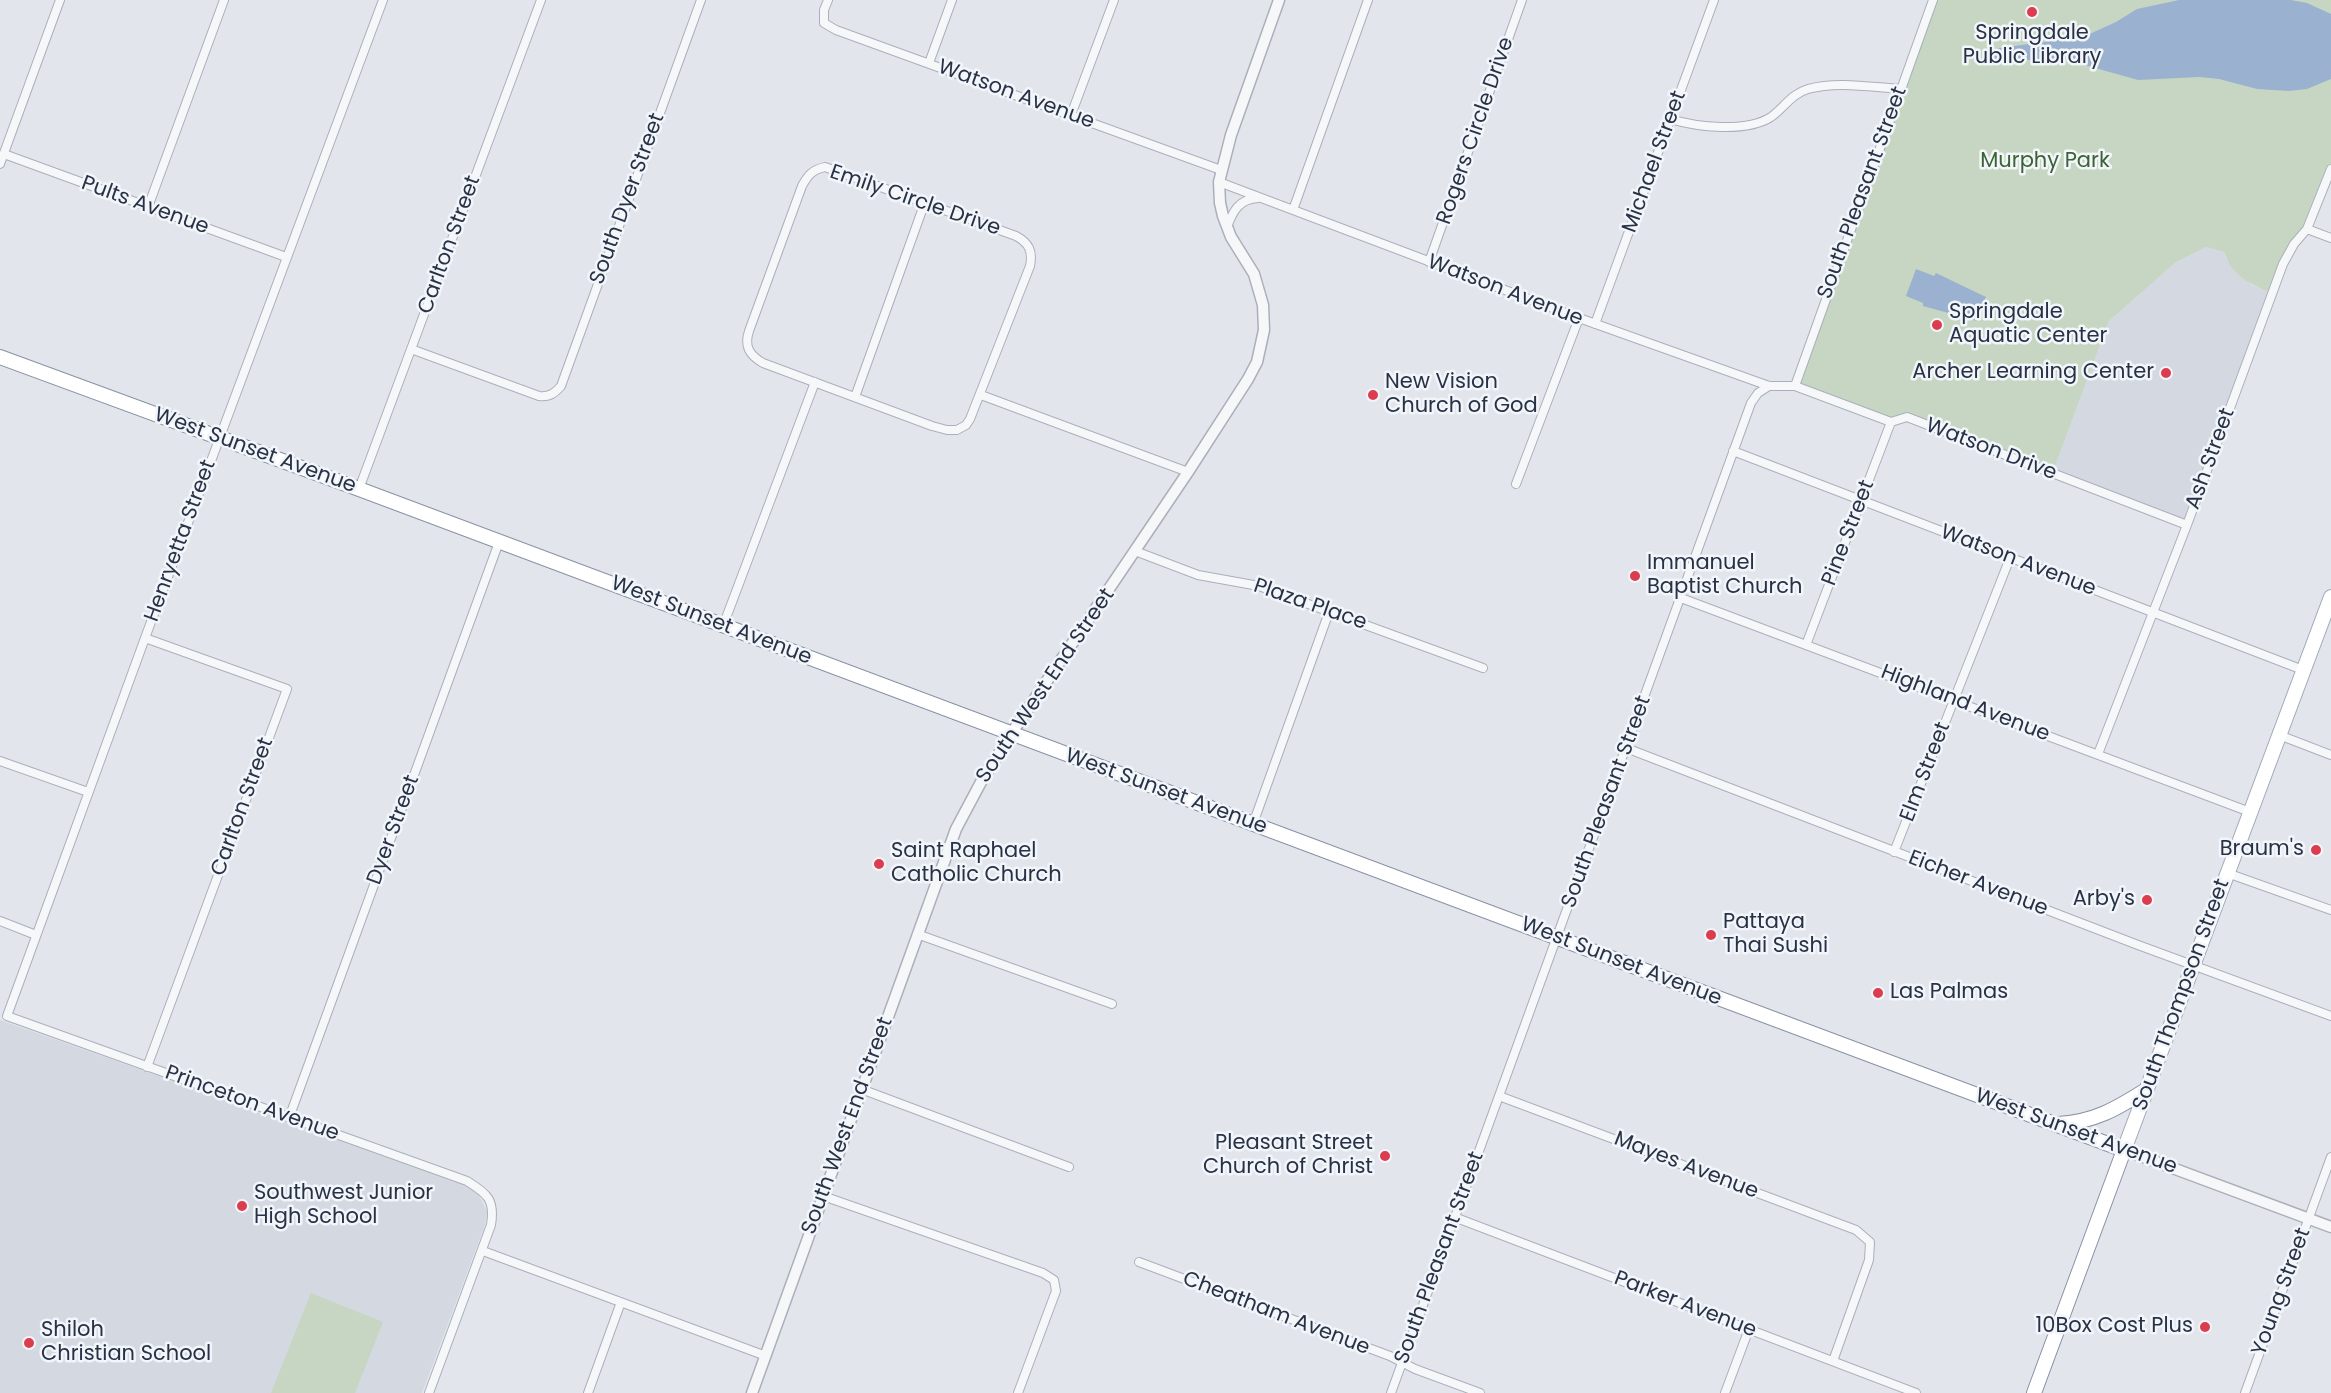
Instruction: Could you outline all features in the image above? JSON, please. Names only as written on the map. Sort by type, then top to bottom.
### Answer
[{"type":"main road","name":"West Sunset Avenue","points":[[0,357],[359,489],[2124,1150]]},
{"type":"main road","name":"South Thompson Street","points":[[2034,1393],[2331,597]]},
{"type":"main road","points":[[2054,1124],[2075,1123],[2096,1118],[2114,1110],[2146,1090]]},
{"type":"street","points":[[0,164],[60,0]]},
{"type":"street","points":[[148,207],[224,0]]},
{"type":"street","name":"Henryetta Street","points":[[7,1016],[383,0]]},
{"type":"street","name":"Carlton Street","points":[[359,489],[541,0]]},
{"type":"street","name":"South Dyer Street","points":[[411,349],[538,396],[552,395],[561,386],[701,0]]},
{"type":"street","name":"Watson Avenue","points":[[828,0],[824,10],[824,22],[836,30],[1221,170]]},
{"type":"street","points":[[929,63],[952,0]]},
{"type":"street","points":[[1071,116],[1114,0]]},
{"type":"street","name":"South West End Street","points":[[752,1393],[916,934],[956,829],[981,782],[1011,735],[1188,472],[1257,362],[1264,330],[1259,288],[1254,274],[1227,227],[1220,203],[1219,182],[1231,135],[1280,0]]},
{"type":"street","points":[[1293,210],[1368,0]]},
{"type":"street","name":"Rogers Circle Drive","points":[[1429,262],[1522,0]]},
{"type":"street","name":"Michael Street","points":[[1595,324],[1714,0]]},
{"type":"street","name":"South Pleasant Street","points":[[1795,386],[1900,89],[1934,0]]},
{"type":"street","points":[[1670,119],[1683,123],[1737,127],[1754,124],[1771,117],[1786,101],[1806,90],[1832,85],[1900,89]]},
{"type":"street","name":"Pults Avenue","points":[[3,154],[286,257]]},
{"type":"street","name":"Emily Circle Drive","points":[[831,168],[925,202],[1016,236],[1025,241],[1031,249],[1030,266],[981,395],[966,425],[957,430],[947,430],[815,382],[754,358],[748,351],[746,340],[802,186],[814,170],[831,168]]},
{"type":"street","name":"Ash Street","points":[[2098,754],[2187,525],[2283,264],[2294,243],[2307,229],[2331,169]]},
{"type":"street","name":"Watson Avenue","points":[[1219,182],[1595,324],[1769,386],[1795,386]]},
{"type":"street","points":[[1227,227],[1233,211],[1242,201],[1262,198]]},
{"type":"street","points":[[855,397],[925,202]]},
{"type":"street","points":[[2307,229],[2331,238]]},
{"type":"street","points":[[1516,484],[1579,318]]},
{"type":"street","points":[[723,626],[815,382]]},
{"type":"street","name":"South Pleasant Street","points":[[1391,1393],[1751,403],[1758,393],[1769,386]]},
{"type":"street","name":"Watson Drive","points":[[1795,386],[1891,422],[1907,417],[2187,525]]},
{"type":"street","points":[[981,395],[1188,472]]},
{"type":"street","name":"Pine Street","points":[[1806,645],[1891,422]]},
{"type":"street","name":"Watson Avenue","points":[[1733,451],[2303,670]]},
{"type":"street","name":"Dyer Street","points":[[290,1118],[499,542]]},
{"type":"street","name":"Plaza Place","points":[[1135,551],[1198,575],[1259,586],[1483,668]]},
{"type":"street","name":"Elm Street","points":[[1894,852],[2010,558]]},
{"type":"street","name":"Highland Avenue","points":[[1681,598],[2250,812]]},
{"type":"street","points":[[1253,824],[1329,612]]},
{"type":"street","name":"Carlton Street","points":[[145,638],[287,689],[147,1067]]},
{"type":"street","points":[[2278,735],[2331,755]]},
{"type":"street","name":"Eicher Avenue","points":[[1626,748],[1894,852],[2331,1016]]},
{"type":"street","points":[[0,761],[88,792]]},
{"type":"street","points":[[2227,873],[2331,910]]},
{"type":"street","points":[[0,921],[36,935]]},
{"type":"street","points":[[916,934],[1112,1004]]},
{"type":"street","name":"Princeton Avenue","points":[[7,1016],[467,1181],[482,1190],[491,1201],[492,1226],[483,1251]]},
{"type":"street","points":[[861,1089],[1069,1167]]},
{"type":"street","name":"Mayes Avenue","points":[[1499,1096],[1856,1230],[1870,1242],[1869,1260],[1833,1361]]},
{"type":"street","name":"West Sunset Avenue","points":[[2124,1150],[2331,1227]]},
{"type":"street","name":"Young Street","points":[[2245,1393],[2331,1157]]},
{"type":"street","points":[[823,1196],[1043,1272],[1054,1280],[1056,1291],[1018,1393]]},
{"type":"street","name":"Parker Avenue","points":[[1454,1217],[1916,1393]]},
{"type":"street","points":[[429,1393],[483,1251],[766,1356]]},
{"type":"street","name":"Cheatham Avenue","points":[[1139,1262],[1480,1393]]},
{"type":"street","points":[[588,1393],[621,1302]]},
{"type":"street","points":[[1725,1393],[1749,1329]]},
{"type":"shaded area","name":"Archer Learning Center","points":[[2206,247],[2224,252],[2226,259],[2252,285],[2272,293],[2187,525],[2052,474],[2109,321],[2176,262]]},
{"type":"shaded area","name":"Southwest Junior High School","points":[[0,1020],[464,1184],[477,1192],[487,1211],[485,1225],[422,1393],[0,1393]]},
{"type":"green space","name":"Murphy Park","points":[[1933,0],[2331,0],[2331,169],[2307,229],[2294,244],[2272,293],[2249,282],[2237,273],[2224,252],[2206,247],[2176,262],[2109,321],[2052,474],[1908,417],[1891,422],[1795,386]]},
{"type":"green space","points":[[311,1293],[383,1322],[355,1393],[271,1393]]},
{"type":"water","points":[[2179,0],[2291,0],[2307,3],[2331,14],[2331,79],[2307,89],[2289,91],[2257,89],[2219,79],[2199,77],[2138,80],[2063,59],[1993,61],[1993,49],[2085,36],[2116,22],[2137,9]]},
{"type":"water","points":[[1916,269],[1934,276],[1936,273],[1986,297],[1977,321],[1923,306],[1923,303],[1906,296]]},
{"type":"place","name":"Springdale Public Library","points":[[2032,12]]},
{"type":"place","name":"Springdale Aquatic Center","points":[[1937,325]]},
{"type":"place","name":"Archer Learning Center","points":[[2166,373]]},
{"type":"place","name":"New Vision Church of God","points":[[1373,395]]},
{"type":"place","name":"Immanuel Baptist Church","points":[[1635,576]]},
{"type":"place","name":"Braum's","points":[[2316,850]]},
{"type":"place","name":"Saint Raphael Catholic Church","points":[[879,864]]},
{"type":"place","name":"Arby's","points":[[2147,900]]},
{"type":"place","name":"Pattaya Thai Sushi","points":[[1711,935]]},
{"type":"place","name":"Las Palmas","points":[[1878,993]]},
{"type":"place","name":"Pleasant Street Church of Christ","points":[[1385,1156]]},
{"type":"place","name":"Southwest Junior High School","points":[[242,1206]]},
{"type":"place","name":"10Box Cost Plus","points":[[2205,1327]]},
{"type":"place","name":"Shiloh Christian School","points":[[29,1343]]}]
